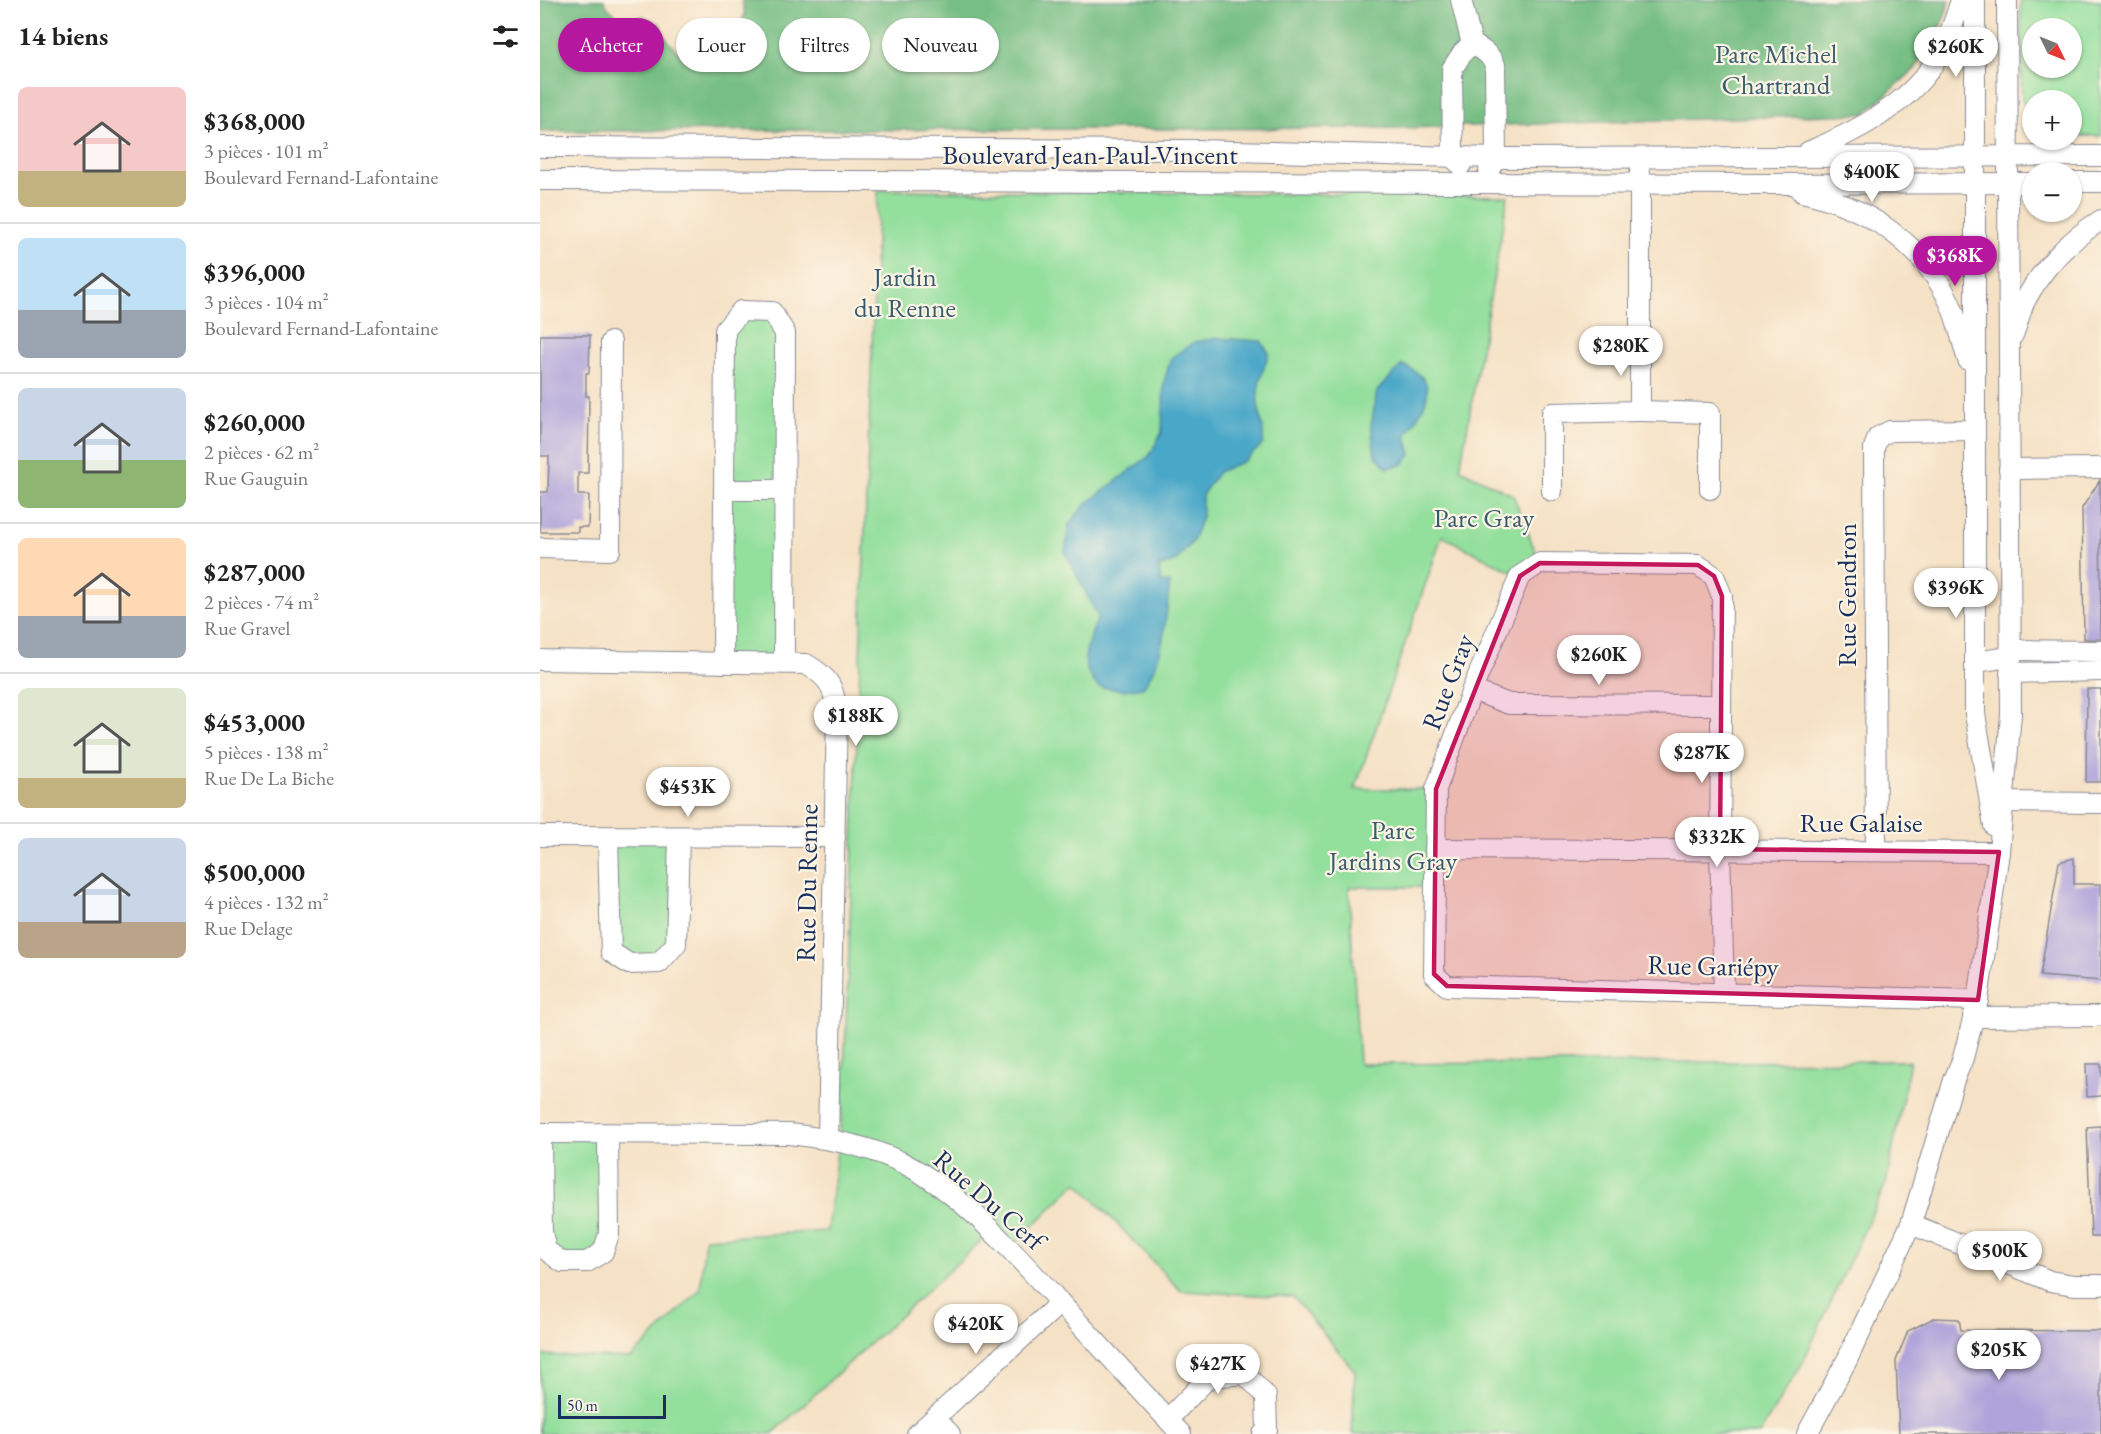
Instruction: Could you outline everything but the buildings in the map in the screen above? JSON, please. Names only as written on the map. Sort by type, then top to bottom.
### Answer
[{"type":"street","points":[[1461,0],[1472,44],[1485,51],[1495,65],[1496,158],[1480,183],[1453,158],[1452,69],[1463,52],[1472,44]]},
{"type":"street","points":[[1800,156],[1851,133],[1890,107],[1913,87],[1934,64],[1952,32],[1961,0]]},
{"type":"street","points":[[1975,0],[1975,714],[1999,852]]},
{"type":"street","points":[[1807,1434],[1847,1359],[1911,1224],[1976,1009],[1999,852],[2010,714],[2007,0]]},
{"type":"street","name":"Boulevard Jean-Paul-Vincent","points":[[540,147],[1197,150],[1453,158],[2101,156]]},
{"type":"street","points":[[1640,157],[1640,411]]},
{"type":"street","name":"Boulevard Jean-Paul-Vincent","points":[[540,180],[2022,183]]},
{"type":"street","points":[[2082,183],[2101,183]]},
{"type":"street","points":[[1770,184],[1827,198],[1861,212],[1889,229],[1912,249],[1933,273],[1951,306],[1974,380]]},
{"type":"street","points":[[2008,349],[2025,303],[2048,266],[2083,231],[2101,220]]},
{"type":"street","points":[[723,663],[725,330],[741,311],[772,312],[785,333],[784,663]]},
{"type":"street","points":[[540,548],[610,550],[611,342]]},
{"type":"street","points":[[1552,491],[1552,412],[1710,413],[1710,489]]},
{"type":"street","name":"Rue Gendron","points":[[1876,850],[1874,448],[1878,437],[1890,431],[1974,430]]},
{"type":"street","points":[[2009,468],[2101,468]]},
{"type":"street","points":[[724,490],[784,490]]},
{"type":"street","name":"Rue Gray","points":[[1447,986],[1434,974],[1436,789],[1472,690],[1520,576],[1540,563],[1698,565],[1714,576],[1722,596],[1721,705]]},
{"type":"street","points":[[1975,662],[2101,651]]},
{"type":"street","name":"Rue Du Renne","points":[[540,660],[806,664],[823,676],[835,691],[837,713],[828,1139]]},
{"type":"street","points":[[2010,660],[2101,671]]},
{"type":"street","points":[[1472,690],[1509,704],[1721,705],[1720,849],[1724,993]]},
{"type":"street","points":[[2003,802],[2101,803]]},
{"type":"street","points":[[540,836],[835,837]]},
{"type":"street","points":[[608,837],[611,952],[628,964],[658,963],[676,944],[679,837]]},
{"type":"street","name":"Rue Galaise","points":[[1435,849],[1999,852]]},
{"type":"street","name":"Rue Gariépy","points":[[1447,986],[1724,993],[2101,1016]]},
{"type":"street","name":"Rue Du Cerf","points":[[608,1134],[609,1234],[603,1252],[587,1262],[562,1262],[546,1250],[542,1233],[541,1133],[789,1134],[828,1139],[875,1151],[915,1169],[946,1191],[1010,1249],[1182,1434]]},
{"type":"street","points":[[1911,1224],[2050,1281],[2074,1285],[2101,1285]]},
{"type":"street","points":[[917,1434],[1060,1303]]},
{"type":"street","points":[[1168,1419],[1209,1377],[1245,1374],[1266,1396],[1266,1430],[1263,1434]]},
{"type":"street","points":[[935,1418],[950,1434]]},
{"type":"highlighted area","points":[[1540,563],[1698,565],[1714,576],[1722,596],[1720,849],[1999,852],[1978,1000],[1447,986],[1434,974],[1436,789],[1520,576]]},
{"type":"green space","name":"Parc Michel Chartrand","points":[[540,0],[604,0],[607,7],[619,18],[558,18],[558,72],[664,72],[664,34],[676,50],[676,72],[767,72],[767,18],[743,18],[745,14],[742,0],[1950,0],[1942,24],[1915,69],[1864,114],[1405,128],[540,131]]},
{"type":"green space","points":[[2021,0],[2101,0],[2101,136],[2082,136],[2082,90],[2022,90],[2022,100]]},
{"type":"green space","points":[[878,190],[1508,196],[1460,469],[1513,495],[1540,563],[1520,576],[1442,536],[1355,789],[1436,789],[1434,887],[1349,887],[1359,1064],[1910,1061],[1886,1183],[1801,1366],[1759,1434],[1352,1434],[1355,1371],[1293,1297],[1181,1291],[1077,1182],[1010,1249],[991,1232],[772,1434],[540,1434],[540,1355],[631,1358],[700,1290],[705,1238],[827,1231],[843,1103]]},
{"type":"green space","points":[[741,311],[772,312],[785,333],[784,663],[723,663],[725,330]]},
{"type":"green space","points":[[608,837],[679,837],[676,944],[659,963],[611,952]]},
{"type":"green space","points":[[541,1133],[608,1134],[609,1234],[587,1262],[546,1250]]},
{"type":"water","points":[[1217,338],[1261,341],[1269,353],[1258,391],[1263,444],[1244,461],[1218,472],[1202,495],[1202,517],[1193,541],[1176,561],[1159,567],[1161,582],[1170,583],[1160,651],[1151,676],[1143,687],[1123,690],[1098,687],[1091,678],[1085,661],[1098,617],[1065,552],[1069,524],[1086,504],[1149,456],[1162,432],[1164,382],[1171,358],[1194,342]]},
{"type":"water","points":[[1402,365],[1424,379],[1427,396],[1424,406],[1406,436],[1411,455],[1402,465],[1387,468],[1375,455],[1371,426],[1377,391]]},
{"type":"park label","name":"Jardin du Renne","points":[[905,292]]},
{"type":"park label","name":"Parc Gray","points":[[1484,518]]},
{"type":"park label","name":"Parc Jardins Gray","points":[[1393,846]]}]
